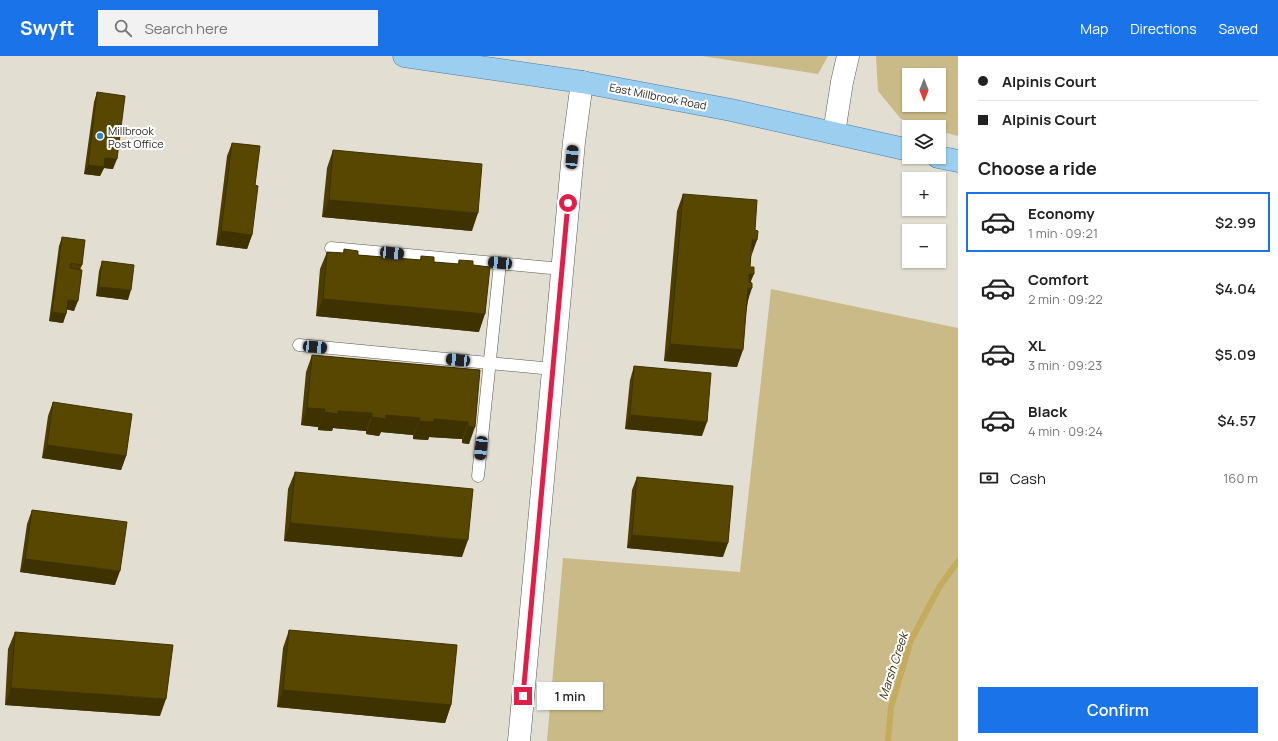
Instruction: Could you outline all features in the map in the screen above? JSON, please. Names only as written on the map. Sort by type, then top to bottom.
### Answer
[{"type":"main road","name":"East Millbrook Road","points":[[404,56],[582,82],[731,110],[902,148]]},
{"type":"main road","points":[[946,159],[958,162]]},
{"type":"street","points":[[834,133],[842,82],[848,56]]},
{"type":"street","points":[[519,741],[574,142],[582,82]]},
{"type":"lane","points":[[331,248],[562,269]]},
{"type":"lane","points":[[478,476],[500,263]]},
{"type":"lane","points":[[299,345],[553,369]]},
{"type":"shaded area","points":[[702,56],[828,56],[818,74]]},
{"type":"shaded area","points":[[876,56],[958,56],[958,136],[946,133],[946,120],[901,119],[878,91]]},
{"type":"shaded area","points":[[771,289],[958,328],[958,741],[547,741],[563,558],[740,572]]},
{"type":"building","points":[[97,92],[125,96],[117,159],[105,158],[104,167],[88,165]]},
{"type":"building","points":[[232,143],[260,146],[255,185],[258,186],[252,235],[221,231]]},
{"type":"building","points":[[333,150],[482,164],[478,213],[329,200]]},
{"type":"building","points":[[683,194],[757,200],[755,230],[758,231],[757,240],[752,240],[750,267],[754,267],[754,274],[749,274],[749,282],[752,283],[752,288],[748,288],[743,350],[670,344]]},
{"type":"building","points":[[62,237],[85,240],[82,265],[71,263],[70,268],[82,270],[78,301],[68,300],[66,314],[52,312]]},
{"type":"building","points":[[344,249],[358,251],[358,255],[383,257],[383,253],[397,255],[396,258],[421,260],[421,256],[434,257],[434,262],[459,264],[459,260],[473,261],[473,265],[490,267],[485,314],[323,299],[327,252],[344,253]]},
{"type":"building","points":[[102,261],[134,265],[131,290],[99,287]]},
{"type":"building","points":[[312,355],[480,370],[475,427],[468,426],[468,422],[434,419],[434,422],[419,421],[420,418],[386,415],[386,419],[372,417],[372,413],[338,411],[338,414],[324,412],[325,409],[307,408]]},
{"type":"building","points":[[634,366],[711,373],[707,422],[630,415]]},
{"type":"building","points":[[53,402],[132,414],[126,456],[47,445]]},
{"type":"building","points":[[295,472],[473,489],[468,540],[290,523]]},
{"type":"building","points":[[637,477],[733,486],[728,543],[632,535]]},
{"type":"building","points":[[32,510],[127,522],[120,571],[25,559]]},
{"type":"building","points":[[289,630],[457,645],[451,705],[283,690]]},
{"type":"building","points":[[15,632],[173,645],[166,699],[11,688]]},
{"type":"waterway","name":"Marsh Creek","points":[[888,741],[891,707],[911,640],[940,586],[958,561]]},
{"type":"place","name":"Millbrook Post Office","points":[[100,136]]},
{"type":"route","points":[[523,696],[568,203]]}]
